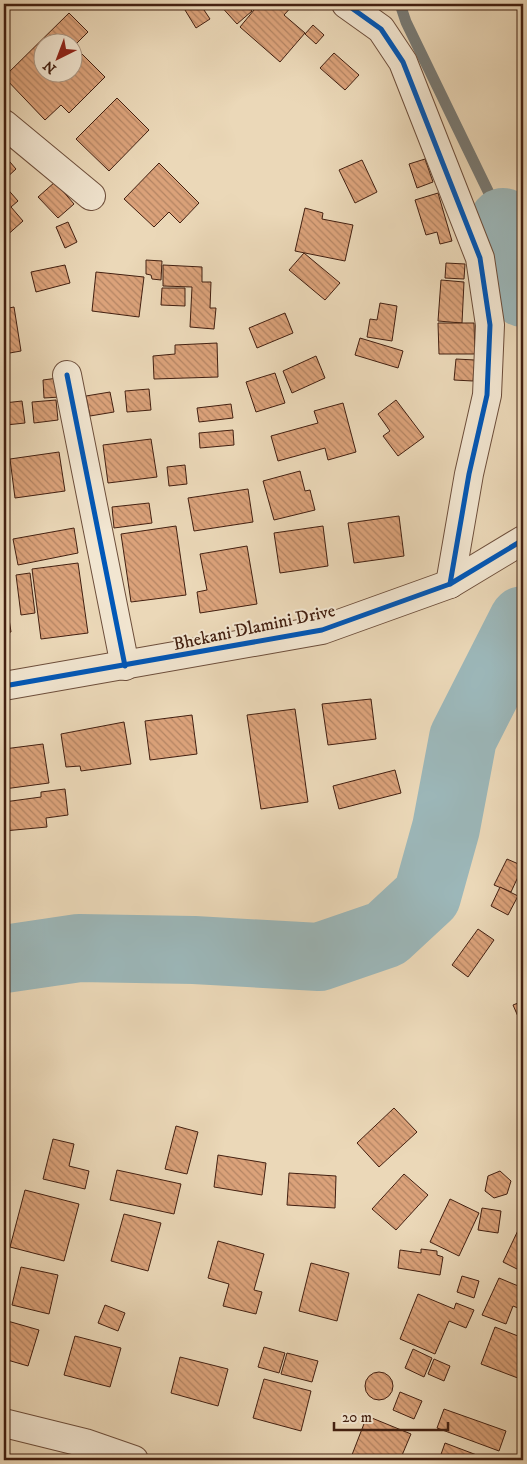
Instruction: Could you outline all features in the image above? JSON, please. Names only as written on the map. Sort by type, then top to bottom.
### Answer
[{"type":"street","points":[[346,4],[381,29],[403,62],[480,258],[490,325],[487,395],[469,474],[450,584]]},
{"type":"street","points":[[4,124],[91,196]]},
{"type":"street","points":[[67,375],[125,666]]},
{"type":"street","name":"Bhekani Dlamini Drive","points":[[4,686],[322,630],[450,584],[523,540]]},
{"type":"street","points":[[4,1423],[85,1443],[134,1460]]},
{"type":"building","points":[[186,4],[200,4],[210,19],[196,28],[185,10],[189,7]]},
{"type":"building","points":[[219,4],[246,4],[252,11],[237,24]]},
{"type":"building","points":[[259,4],[294,4],[284,15],[305,33],[280,62],[240,27]]},
{"type":"building","points":[[69,13],[88,32],[82,38],[82,32],[50,32]]},
{"type":"building","points":[[313,25],[324,35],[316,44],[305,34]]},
{"type":"building","points":[[32,49],[32,82],[82,82],[82,54],[105,77],[69,113],[61,105],[45,120],[4,77]]},
{"type":"building","points":[[334,53],[359,75],[345,90],[320,68]]},
{"type":"building","points":[[117,98],[149,130],[109,171],[76,139]]},
{"type":"building","points":[[4,155],[16,169],[4,180]]},
{"type":"building","points":[[425,159],[433,182],[417,188],[409,164]]},
{"type":"building","points":[[362,160],[377,192],[355,203],[339,170]]},
{"type":"building","points":[[159,163],[199,203],[180,223],[169,212],[154,227],[124,199]]},
{"type":"building","points":[[55,182],[74,204],[58,218],[38,197]]},
{"type":"building","points":[[4,185],[18,201],[11,207],[23,221],[4,238]]},
{"type":"building","points":[[438,193],[452,241],[440,244],[437,232],[426,235],[415,200]]},
{"type":"building","points":[[305,208],[323,213],[322,219],[353,225],[345,261],[295,251]]},
{"type":"building","points":[[68,222],[77,242],[65,248],[56,227]]},
{"type":"building","points":[[304,253],[340,283],[325,300],[289,270]]},
{"type":"building","points":[[146,260],[162,261],[161,280],[152,279],[151,275],[146,274]]},
{"type":"building","points":[[446,263],[465,264],[464,279],[445,278]]},
{"type":"building","points":[[65,265],[70,283],[36,292],[31,272]]},
{"type":"building","points":[[163,265],[202,267],[202,282],[211,282],[210,308],[216,308],[214,329],[190,327],[192,287],[163,286]]},
{"type":"building","points":[[96,272],[144,277],[139,317],[92,311]]},
{"type":"building","points":[[441,280],[464,282],[462,323],[438,321]]},
{"type":"building","points":[[162,288],[185,288],[185,306],[161,305]]},
{"type":"building","points":[[380,303],[397,306],[392,341],[367,337],[370,319],[377,320]]},
{"type":"building","points":[[14,307],[21,351],[4,354],[4,309]]},
{"type":"building","points":[[285,313],[293,333],[257,348],[249,328]]},
{"type":"building","points":[[438,323],[474,323],[475,354],[439,354]]},
{"type":"building","points":[[360,338],[403,351],[398,368],[355,355]]},
{"type":"building","points":[[217,343],[218,377],[154,379],[153,356],[175,354],[175,345]]},
{"type":"building","points":[[316,356],[325,378],[292,393],[283,371]]},
{"type":"building","points":[[456,359],[475,360],[473,381],[454,380]]},
{"type":"building","points":[[275,373],[285,403],[256,412],[246,382]]},
{"type":"building","points":[[58,378],[60,397],[44,398],[43,380]]},
{"type":"building","points":[[149,389],[151,410],[127,412],[125,391]]},
{"type":"building","points":[[110,392],[114,412],[90,416],[86,396]]},
{"type":"building","points":[[56,400],[58,420],[34,423],[32,402]]},
{"type":"building","points":[[396,400],[424,437],[398,456],[383,436],[390,431],[378,414]]},
{"type":"building","points":[[22,401],[25,423],[6,425],[4,403]]},
{"type":"building","points":[[343,403],[356,452],[328,460],[325,448],[278,461],[271,436],[318,423],[314,411]]},
{"type":"building","points":[[231,404],[233,418],[199,422],[197,408]]},
{"type":"building","points":[[233,430],[234,445],[200,448],[199,433]]},
{"type":"building","points":[[151,439],[157,477],[108,483],[103,445]]},
{"type":"building","points":[[59,452],[65,491],[15,498],[10,459]]},
{"type":"building","points":[[185,465],[187,484],[169,486],[167,467]]},
{"type":"building","points":[[300,471],[305,491],[310,490],[315,510],[274,520],[263,481]]},
{"type":"building","points":[[248,489],[253,522],[194,531],[188,498]]},
{"type":"building","points":[[149,503],[152,523],[114,528],[112,507]]},
{"type":"building","points":[[399,516],[404,556],[354,563],[348,523]]},
{"type":"building","points":[[176,526],[186,595],[131,602],[121,534]]},
{"type":"building","points":[[323,526],[328,566],[280,573],[274,533]]},
{"type":"building","points":[[74,528],[78,553],[18,565],[13,539]]},
{"type":"building","points":[[247,546],[257,604],[200,613],[197,592],[207,590],[200,554]]},
{"type":"building","points":[[78,563],[88,633],[41,639],[32,569]]},
{"type":"building","points":[[30,573],[35,613],[21,615],[16,575]]},
{"type":"building","points":[[4,586],[11,632],[4,633]]},
{"type":"building","points":[[371,699],[376,739],[328,745],[322,704]]},
{"type":"building","points":[[295,709],[308,802],[261,809],[247,715]]},
{"type":"building","points":[[192,715],[197,754],[150,760],[145,721]]},
{"type":"building","points":[[124,722],[131,764],[81,771],[80,766],[66,767],[61,734]]},
{"type":"building","points":[[43,744],[49,783],[4,789],[4,749]]},
{"type":"building","points":[[395,770],[401,793],[339,809],[333,786]]},
{"type":"building","points":[[65,789],[68,815],[46,818],[47,827],[4,831],[4,802],[41,797],[41,792]]},
{"type":"building","points":[[507,859],[523,866],[511,892],[494,885]]},
{"type":"building","points":[[500,887],[518,896],[508,915],[491,906]]},
{"type":"building","points":[[478,929],[494,940],[468,977],[452,965]]},
{"type":"building","points":[[523,1001],[523,1028],[513,1005]]},
{"type":"building","points":[[394,1108],[417,1132],[379,1167],[357,1143]]},
{"type":"building","points":[[176,1126],[198,1132],[187,1174],[165,1169]]},
{"type":"building","points":[[53,1139],[74,1144],[69,1166],[89,1171],[85,1189],[43,1179]]},
{"type":"building","points":[[218,1155],[266,1163],[262,1195],[214,1187]]},
{"type":"building","points":[[117,1170],[181,1184],[174,1214],[110,1200]]},
{"type":"building","points":[[500,1171],[511,1181],[507,1194],[494,1198],[485,1191],[488,1176]]},
{"type":"building","points":[[289,1173],[336,1176],[335,1208],[287,1205]]},
{"type":"building","points":[[404,1174],[428,1195],[396,1230],[372,1209]]},
{"type":"building","points":[[25,1190],[79,1204],[64,1261],[10,1247]]},
{"type":"building","points":[[450,1199],[479,1213],[459,1256],[430,1242]]},
{"type":"building","points":[[482,1208],[501,1211],[498,1233],[478,1230]]},
{"type":"building","points":[[124,1214],[161,1223],[148,1271],[111,1261]]},
{"type":"building","points":[[521,1224],[523,1225],[523,1272],[503,1262]]},
{"type":"building","points":[[218,1241],[264,1254],[254,1290],[262,1292],[256,1314],[223,1306],[229,1284],[208,1278]]},
{"type":"building","points":[[421,1249],[437,1251],[437,1255],[443,1257],[440,1275],[398,1268],[400,1250],[421,1253]]},
{"type":"building","points":[[311,1263],[349,1273],[337,1321],[299,1311]]},
{"type":"building","points":[[21,1267],[58,1275],[49,1314],[12,1305]]},
{"type":"building","points":[[462,1276],[479,1281],[474,1298],[457,1292]]},
{"type":"building","points":[[499,1278],[523,1288],[523,1310],[513,1306],[506,1324],[482,1315]]},
{"type":"building","points":[[418,1294],[454,1309],[456,1303],[474,1310],[466,1328],[449,1321],[435,1354],[400,1339]]},
{"type":"building","points":[[105,1305],[125,1313],[118,1331],[98,1323]]},
{"type":"building","points":[[4,1320],[39,1330],[28,1366],[4,1359]]},
{"type":"building","points":[[495,1327],[523,1338],[523,1380],[481,1364]]},
{"type":"building","points":[[75,1336],[121,1348],[110,1387],[64,1375]]},
{"type":"building","points":[[264,1347],[285,1353],[279,1373],[258,1367]]},
{"type":"building","points":[[413,1349],[432,1358],[424,1377],[405,1368]]},
{"type":"building","points":[[287,1353],[318,1361],[312,1382],[281,1374]]},
{"type":"building","points":[[180,1357],[228,1369],[218,1406],[171,1393]]},
{"type":"building","points":[[434,1359],[450,1366],[444,1381],[428,1374]]},
{"type":"building","points":[[379,1372],[389,1376],[393,1386],[389,1396],[379,1400],[369,1396],[365,1386],[369,1376]]},
{"type":"building","points":[[264,1379],[311,1391],[301,1431],[253,1418]]},
{"type":"building","points":[[400,1392],[422,1401],[414,1419],[393,1410]]},
{"type":"building","points":[[444,1409],[506,1431],[499,1451],[437,1428]]},
{"type":"building","points":[[367,1416],[411,1434],[400,1460],[350,1460]]},
{"type":"building","points":[[445,1443],[490,1460],[439,1460]]},
{"type":"waterway","points":[[400,4],[406,22],[503,222]]},
{"type":"waterway","points":[[503,222],[523,293]]},
{"type":"waterway","points":[[4,959],[79,948],[194,950],[319,957],[386,934],[427,896],[446,828],[463,738],[523,620]]},
{"type":"cycle path","points":[[346,4],[381,29],[403,62],[480,258],[490,325],[487,395],[469,474],[450,584]]},
{"type":"cycle path","points":[[67,375],[125,666]]},
{"type":"cycle path","points":[[4,686],[322,630],[450,584],[523,540]]}]
